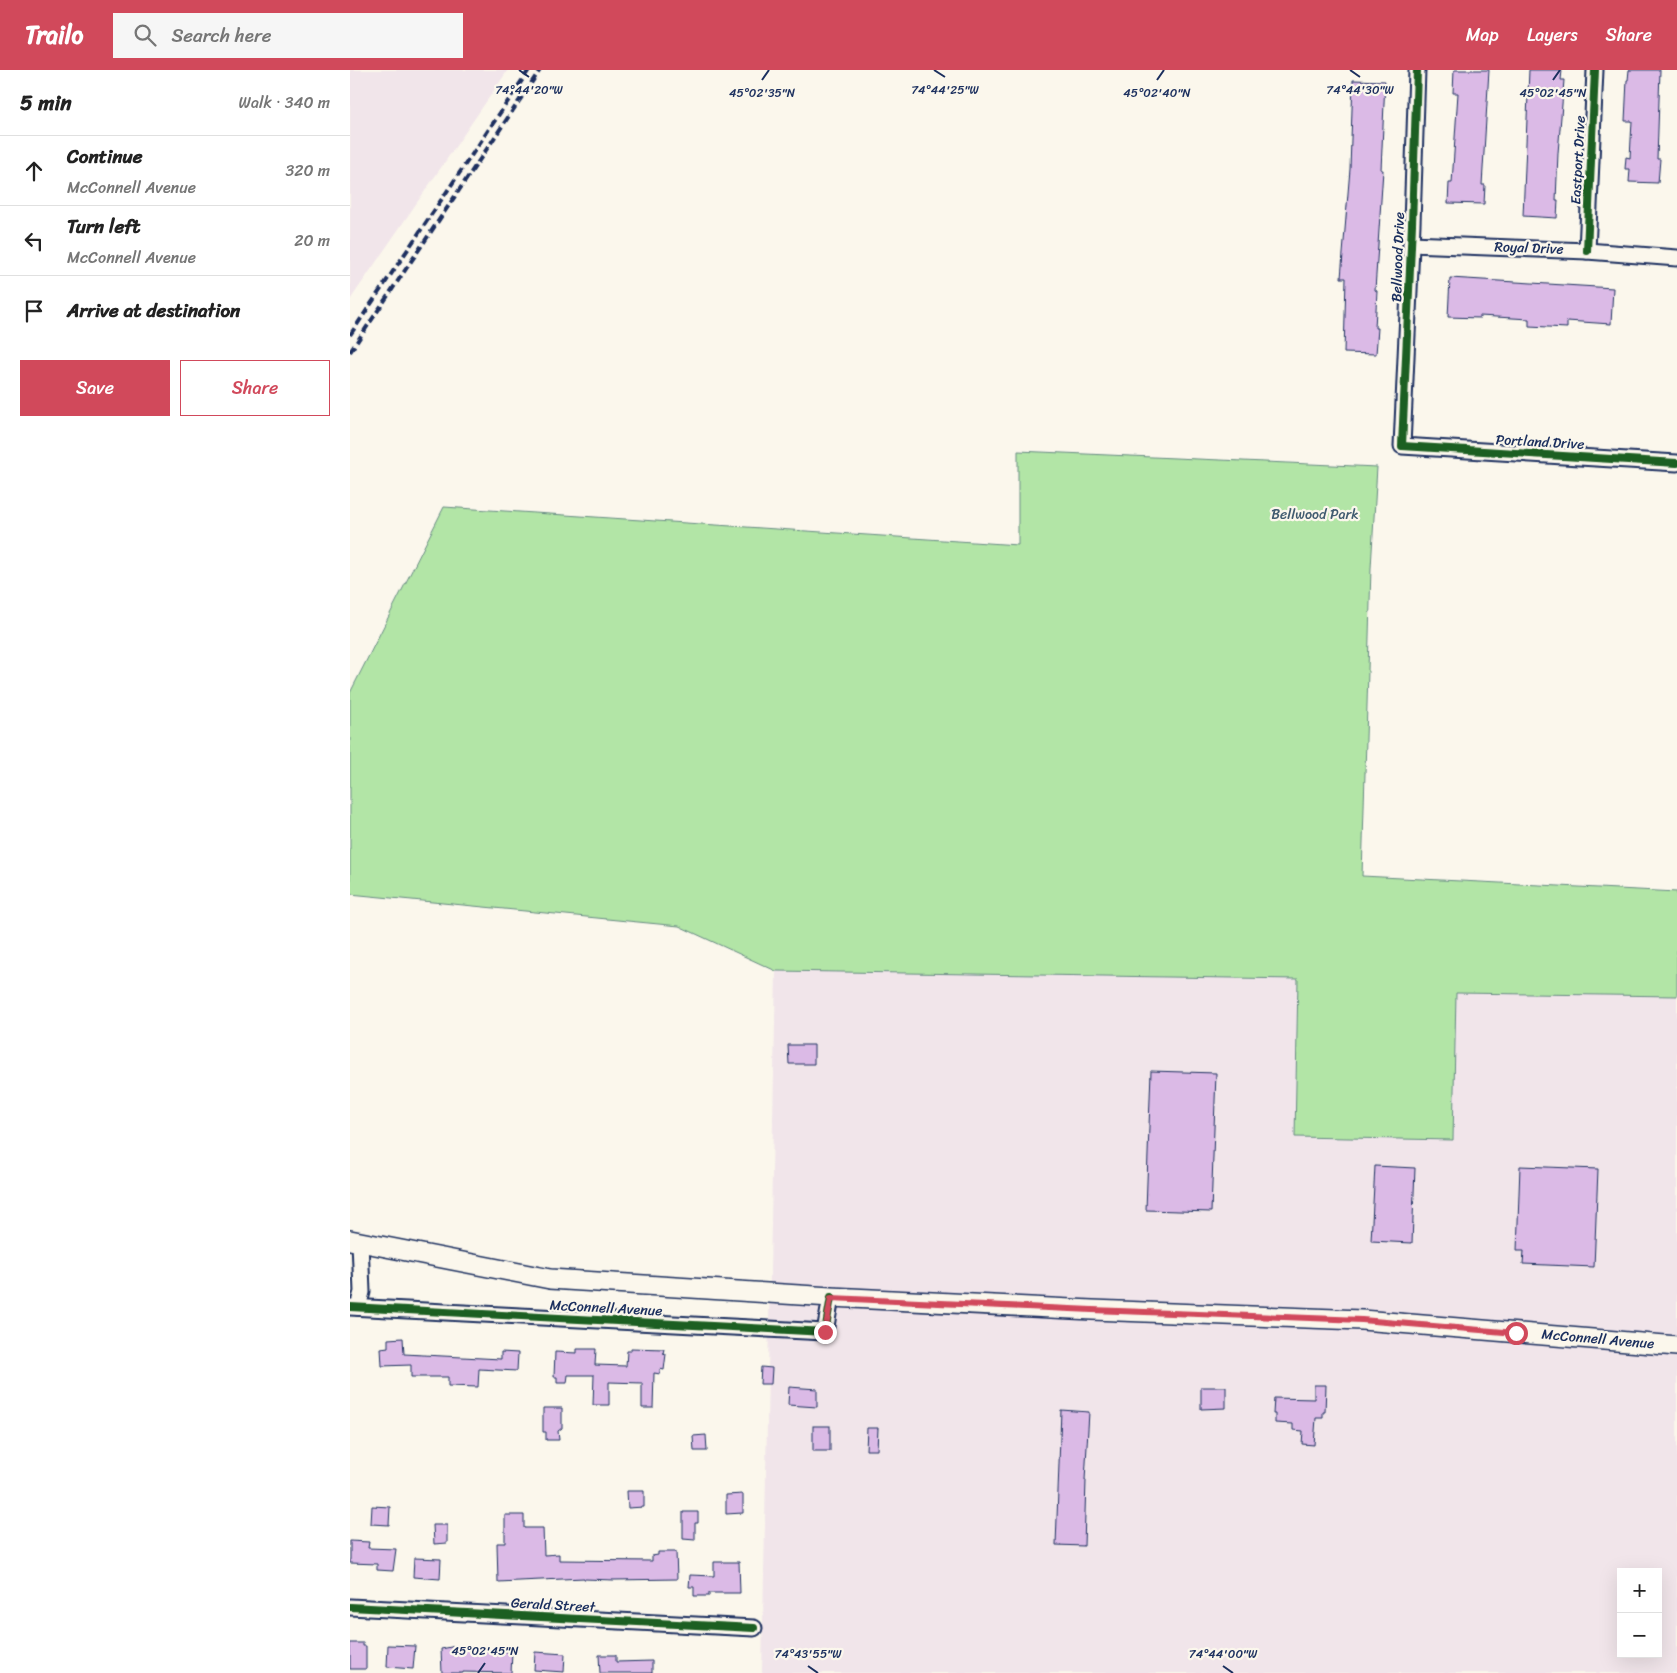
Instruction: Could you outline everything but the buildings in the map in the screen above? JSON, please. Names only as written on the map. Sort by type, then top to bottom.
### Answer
[{"type":"main road","name":"McConnell Avenue","points":[[355,1241],[550,1279],[831,1298],[1362,1320],[1677,1346]]},
{"type":"street","name":"Bellwood Drive","points":[[1402,446],[1417,70]]},
{"type":"street","name":"Eastport Drive","points":[[1586,251],[1595,70]]},
{"type":"street","name":"Royal Drive","points":[[1411,244],[1586,251],[1677,258]]},
{"type":"street","name":"Portland Drive","points":[[1402,446],[1677,462]]},
{"type":"street","points":[[354,1307],[362,1292],[355,1241]]},
{"type":"street","name":"McConnell Avenue","points":[[354,1307],[825,1332],[831,1298]]},
{"type":"street","name":"Gerald Street","points":[[350,1607],[754,1628]]},
{"type":"shaded area","points":[[350,70],[508,70],[350,300]]},
{"type":"shaded area","points":[[776,971],[1298,979],[1296,1137],[1453,1140],[1456,993],[1677,996],[1677,1673],[762,1673]]},
{"type":"green space","name":"Bellwood Park","points":[[1018,451],[1377,467],[1371,568],[1362,876],[1677,892],[1677,996],[1456,993],[1453,1140],[1295,1137],[1298,979],[776,971],[679,926],[350,894],[350,693],[444,507],[1018,545]]},
{"type":"railway","points":[[350,335],[529,70]]},
{"type":"railway","points":[[350,352],[540,70]]},
{"type":"cycle path","points":[[1417,70],[1402,446],[1677,463]]},
{"type":"cycle path","points":[[1587,251],[1595,70]]},
{"type":"cycle path","points":[[350,1307],[825,1332],[831,1297]]},
{"type":"cycle path","points":[[350,1607],[754,1628]]},
{"type":"route","points":[[825,1332],[831,1298],[1362,1320],[1516,1333]]}]
